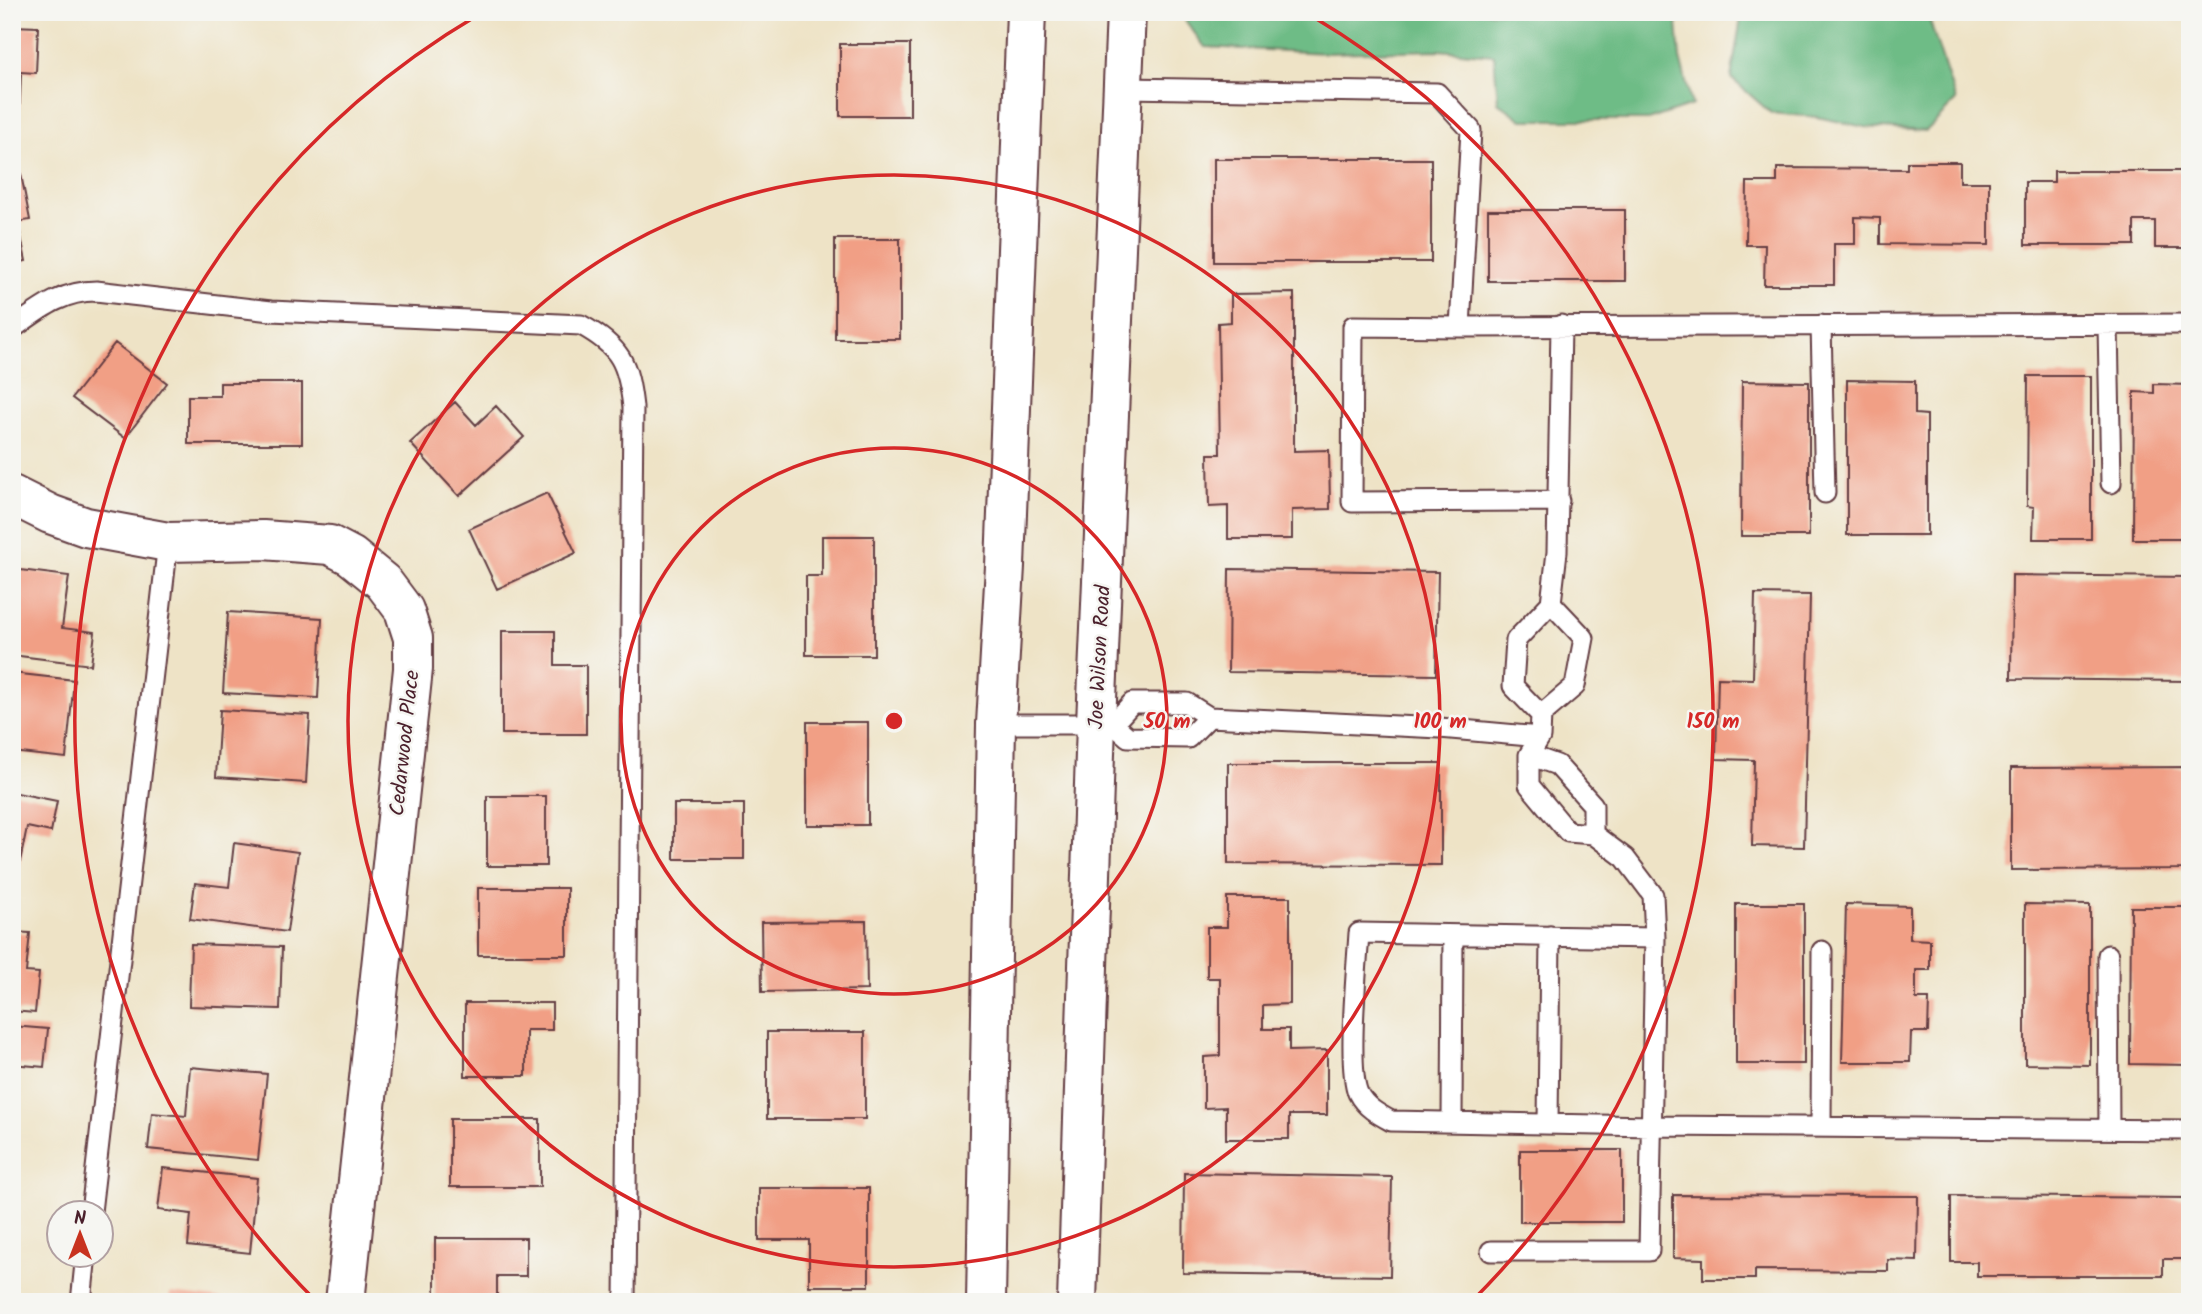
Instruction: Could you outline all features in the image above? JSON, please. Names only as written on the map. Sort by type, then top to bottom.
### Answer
[{"type":"main road","points":[[986,1302],[996,724],[1006,552],[1026,12]]},
{"type":"main road","name":"Joe Wilson Road","points":[[1077,1302],[1105,723],[1126,12]]},
{"type":"main road","name":"Cedarwood Place","points":[[12,495],[50,514],[86,527],[168,542],[263,540],[330,545],[351,556],[383,582],[404,610],[413,638],[413,669],[345,1302]]},
{"type":"lane","points":[[1125,88],[1437,93],[1471,130],[1460,327]]},
{"type":"lane","points":[[12,329],[58,297],[80,291],[96,291],[271,311],[581,325],[601,336],[620,353],[629,376],[633,407],[625,1302]]},
{"type":"lane","points":[[1559,501],[1352,502],[1353,326],[2190,324]]},
{"type":"lane","points":[[1491,1251],[1649,1251],[1653,1126],[1653,895],[1625,858],[1593,834],[1568,832],[1529,785],[1529,755],[1540,737],[1541,715],[1513,686],[1516,640],[1551,603],[1558,552],[1560,325]]},
{"type":"lane","points":[[1821,325],[1825,493]]},
{"type":"lane","points":[[2108,325],[2111,484]]},
{"type":"lane","points":[[93,1198],[168,542]]},
{"type":"lane","points":[[1541,715],[1575,686],[1584,638],[1551,603]]},
{"type":"lane","points":[[1105,723],[1132,703],[1187,703],[1209,717],[1440,727],[1540,737]]},
{"type":"lane","points":[[996,724],[1105,723],[1128,737],[1188,738],[1209,717]]},
{"type":"lane","points":[[1529,755],[1558,765],[1593,805],[1593,834]]},
{"type":"lane","points":[[1655,938],[1359,933],[1354,1068],[1359,1093],[1373,1112],[1391,1121],[2190,1130]]},
{"type":"lane","points":[[1452,1122],[1453,935]]},
{"type":"lane","points":[[1548,1124],[1550,936]]},
{"type":"lane","points":[[1821,1127],[1822,951]]},
{"type":"lane","points":[[2108,955],[2109,1129]]},
{"type":"lane","points":[[81,1302],[85,1268]]},
{"type":"green space","points":[[1188,12],[1676,12],[1680,58],[1692,105],[1648,120],[1522,120],[1498,102],[1494,55],[1438,50],[1327,53],[1205,47],[1185,20]]},
{"type":"green space","points":[[1742,12],[1935,12],[1930,22],[1956,101],[1926,131],[1865,127],[1817,117],[1771,113],[1731,78]]},
{"type":"building","points":[[12,26],[38,27],[36,73],[21,72],[19,124],[12,123]]},
{"type":"building","points":[[840,44],[910,44],[910,116],[840,116]]},
{"type":"building","points":[[12,144],[15,144],[30,220],[18,222],[26,261],[12,264]]},
{"type":"building","points":[[1214,159],[1431,159],[1431,262],[1214,262]]},
{"type":"building","points":[[1907,162],[1960,162],[1960,182],[1989,182],[1989,245],[1880,244],[1880,218],[1855,217],[1855,244],[1834,244],[1834,285],[1764,285],[1765,245],[1746,245],[1747,182],[1777,182],[1777,168],[1907,169]]},
{"type":"building","points":[[2181,165],[2190,165],[2190,248],[2155,248],[2155,221],[2134,221],[2134,245],[2025,245],[2025,182],[2054,182],[2054,171],[2181,171]]},
{"type":"building","points":[[1488,210],[1625,210],[1625,281],[1488,281]]},
{"type":"building","points":[[835,239],[900,239],[900,339],[835,339]]},
{"type":"building","points":[[1294,293],[1294,451],[1329,450],[1330,509],[1292,510],[1292,539],[1228,539],[1228,506],[1209,507],[1208,454],[1220,454],[1218,323],[1231,322],[1231,294]]},
{"type":"building","points":[[115,343],[167,383],[125,438],[72,398]]},
{"type":"building","points":[[2028,376],[2091,376],[2091,539],[2033,539],[2034,507],[2027,506]]},
{"type":"building","points":[[1847,380],[1915,381],[1915,414],[1927,415],[1927,535],[1847,535]]},
{"type":"building","points":[[1742,381],[1809,382],[1809,536],[1741,536]]},
{"type":"building","points":[[220,383],[302,383],[302,444],[188,444],[188,396],[220,396]]},
{"type":"building","points":[[2154,384],[2190,385],[2190,539],[2133,539],[2134,392],[2154,393]]},
{"type":"building","points":[[455,402],[476,425],[496,406],[524,437],[459,496],[410,443]]},
{"type":"building","points":[[547,493],[576,553],[497,589],[469,529]]},
{"type":"building","points":[[822,536],[874,536],[874,655],[806,655],[806,576],[822,576]]},
{"type":"building","points":[[12,569],[69,576],[62,628],[95,632],[91,665],[12,655]]},
{"type":"building","points":[[1229,569],[1438,572],[1436,675],[1228,672]]},
{"type":"building","points":[[2012,575],[2190,577],[2190,681],[2011,679]]},
{"type":"building","points":[[1755,594],[1810,595],[1804,847],[1752,846],[1754,760],[1716,759],[1718,678],[1753,679]]},
{"type":"building","points":[[228,612],[322,618],[318,698],[223,693]]},
{"type":"building","points":[[502,631],[555,631],[555,665],[586,665],[586,734],[502,734]]},
{"type":"building","points":[[12,673],[74,680],[66,758],[12,752]]},
{"type":"building","points":[[220,710],[310,715],[306,783],[216,777]]},
{"type":"building","points":[[807,722],[868,722],[868,825],[807,825]]},
{"type":"building","points":[[1228,763],[1441,763],[1441,865],[1228,864]]},
{"type":"building","points":[[2190,767],[2190,869],[2011,870],[2011,768]]},
{"type":"building","points":[[12,792],[57,801],[51,832],[27,827],[19,867],[12,866]]},
{"type":"building","points":[[487,796],[546,796],[546,866],[487,866]]},
{"type":"building","points":[[674,804],[744,804],[744,859],[674,859]]},
{"type":"building","points":[[234,843],[298,852],[287,932],[190,919],[195,883],[229,887]]},
{"type":"building","points":[[478,888],[567,888],[567,955],[478,955]]},
{"type":"building","points":[[1227,897],[1290,897],[1290,1004],[1263,1005],[1263,1029],[1289,1029],[1289,1051],[1327,1050],[1327,1115],[1289,1115],[1289,1139],[1226,1139],[1226,1107],[1204,1108],[1204,1057],[1220,1056],[1220,978],[1207,978],[1207,927],[1227,927]]},
{"type":"building","points":[[1736,904],[1804,904],[1804,1064],[1736,1064]]},
{"type":"building","points":[[1846,904],[1910,906],[1910,939],[1930,940],[1930,970],[1916,970],[1916,999],[1929,999],[1928,1032],[1911,1032],[1910,1062],[1842,1062]]},
{"type":"building","points":[[2025,904],[2090,905],[2090,1065],[2025,1064]]},
{"type":"building","points":[[2131,907],[2190,907],[2190,1065],[2130,1064]]},
{"type":"building","points":[[866,921],[867,990],[762,992],[761,922]]},
{"type":"building","points":[[12,932],[30,933],[26,972],[39,973],[35,1013],[12,1011]]},
{"type":"building","points":[[191,944],[282,947],[280,1009],[189,1006]]},
{"type":"building","points":[[465,1003],[552,1003],[552,1030],[526,1030],[526,1076],[465,1076]]},
{"type":"building","points":[[12,1026],[48,1029],[44,1067],[12,1064]]},
{"type":"building","points":[[767,1032],[865,1032],[865,1119],[767,1119]]},
{"type":"building","points":[[190,1067],[267,1074],[258,1160],[148,1149],[152,1113],[186,1116]]},
{"type":"building","points":[[450,1119],[540,1119],[540,1187],[450,1187]]},
{"type":"building","points":[[1520,1150],[1622,1150],[1622,1222],[1520,1222]]},
{"type":"building","points":[[163,1168],[257,1178],[250,1253],[188,1246],[191,1214],[158,1210]]},
{"type":"building","points":[[1184,1173],[1392,1177],[1390,1276],[1183,1273]]},
{"type":"building","points":[[759,1188],[869,1188],[869,1286],[809,1286],[809,1240],[759,1240]]},
{"type":"building","points":[[1673,1195],[1918,1196],[1917,1261],[1888,1260],[1888,1271],[1755,1270],[1755,1279],[1703,1279],[1703,1259],[1673,1258]]},
{"type":"building","points":[[1951,1196],[2190,1198],[2190,1259],[2163,1259],[2163,1276],[1977,1276],[1977,1262],[1951,1262]]},
{"type":"building","points":[[435,1238],[526,1238],[526,1276],[497,1276],[497,1302],[435,1302]]},
{"type":"building","points":[[170,1293],[234,1300],[169,1302]]}]
